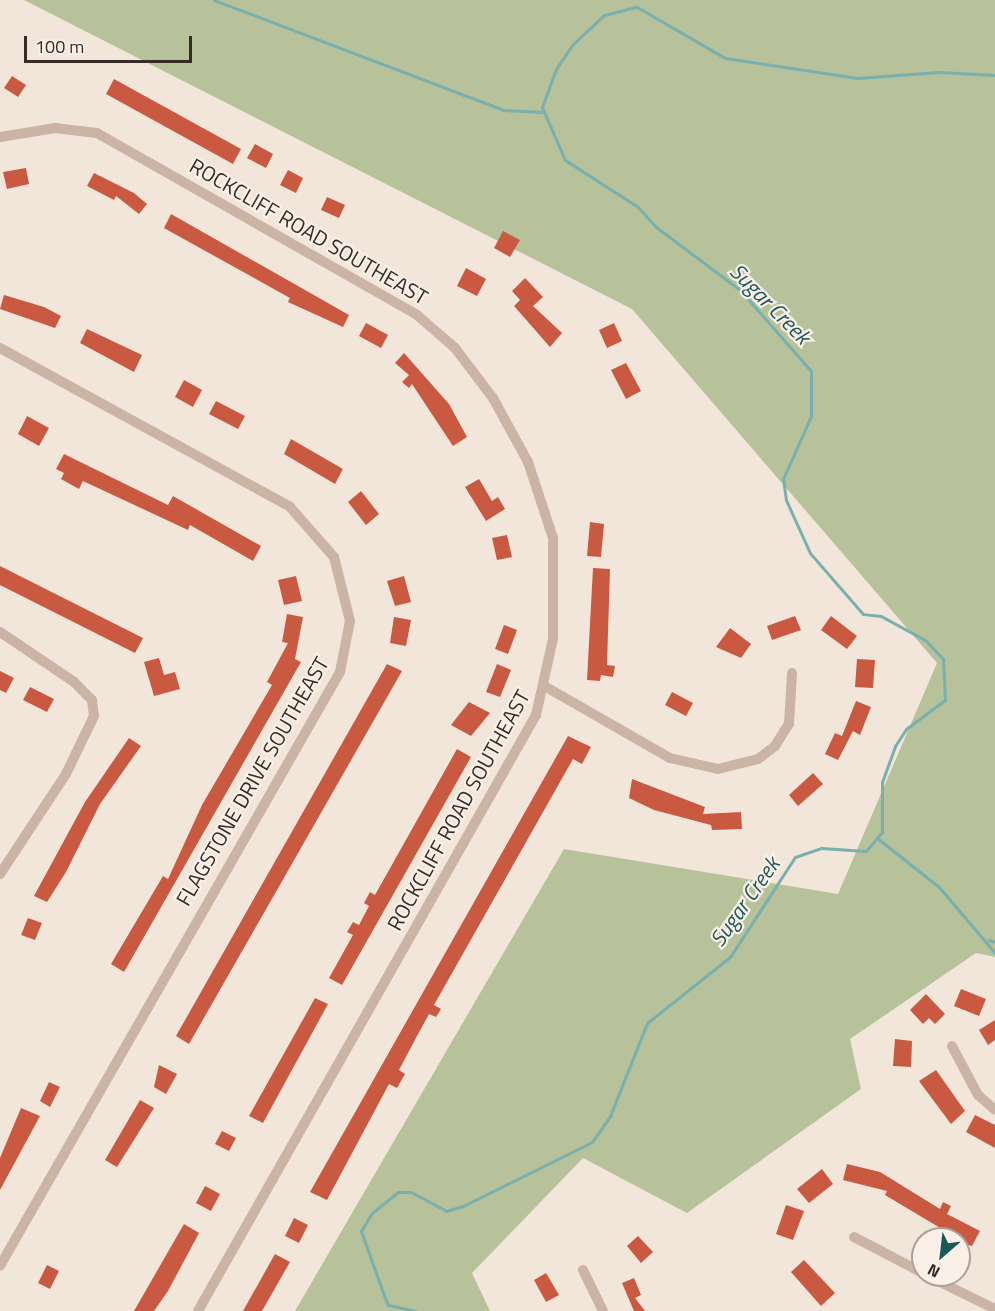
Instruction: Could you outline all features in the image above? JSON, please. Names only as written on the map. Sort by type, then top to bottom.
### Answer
[{"type":"street","name":"ROCKCLIFF ROAD SOUTHEAST","points":[[0,137],[55,128],[97,133],[403,306],[455,348],[493,398],[528,462],[553,538],[553,639],[546,687],[515,754],[198,1311]]},
{"type":"street","name":"FLAGSTONE DRIVE SOUTHEAST","points":[[0,348],[290,507],[334,556],[346,588],[350,621],[340,672],[0,1266]]},
{"type":"street","points":[[0,632],[75,682],[93,700],[94,716],[66,774],[5,854],[0,874]]},
{"type":"street","points":[[546,687],[670,758],[718,769],[758,759],[775,746],[789,724],[792,673]]},
{"type":"street","points":[[952,1046],[978,1095],[995,1110]]},
{"type":"street","points":[[854,1236],[911,1267]]},
{"type":"street","points":[[583,1270],[603,1311]]},
{"type":"street","points":[[951,1287],[995,1309]]},
{"type":"green space","points":[[24,0],[995,0],[995,957],[976,953],[850,1039],[861,1089],[687,1213],[583,1158],[472,1273],[490,1311],[295,1311],[564,849],[838,894],[937,663],[632,309]]},
{"type":"building","points":[[12,76],[26,85],[18,97],[4,88]]},
{"type":"building","points":[[114,79],[241,149],[233,164],[106,94]]},
{"type":"building","points":[[255,144],[273,154],[266,168],[247,158]]},
{"type":"building","points":[[26,168],[29,184],[7,189],[3,172]]},
{"type":"building","points":[[288,170],[303,178],[296,193],[280,185]]},
{"type":"building","points":[[94,173],[134,193],[147,204],[139,214],[116,196],[114,200],[87,186]]},
{"type":"building","points":[[327,197],[345,205],[339,218],[321,210]]},
{"type":"building","points":[[171,214],[349,315],[343,327],[288,302],[290,298],[164,228]]},
{"type":"building","points":[[503,231],[520,240],[510,257],[494,248]]},
{"type":"building","points":[[466,268],[486,279],[477,296],[457,286]]},
{"type":"building","points":[[525,278],[543,297],[533,306],[562,333],[550,347],[514,306],[520,300],[512,291]]},
{"type":"building","points":[[4,295],[44,307],[61,316],[55,328],[0,309]]},
{"type":"building","points":[[366,323],[388,335],[381,348],[359,336]]},
{"type":"building","points":[[614,323],[622,341],[607,348],[599,330]]},
{"type":"building","points":[[87,329],[142,355],[134,372],[80,343]]},
{"type":"building","points":[[404,353],[449,404],[467,437],[453,446],[412,384],[409,388],[402,382],[409,375],[395,363]]},
{"type":"building","points":[[626,363],[641,391],[626,399],[611,370]]},
{"type":"building","points":[[184,380],[202,390],[193,407],[175,397]]},
{"type":"building","points":[[216,401],[245,416],[238,429],[209,414]]},
{"type":"building","points":[[27,416],[49,428],[39,446],[18,434]]},
{"type":"building","points":[[291,439],[343,469],[335,484],[284,454]]},
{"type":"building","points":[[64,454],[168,505],[173,496],[261,546],[253,561],[190,525],[188,530],[83,481],[79,489],[61,479],[64,473],[56,469]]},
{"type":"building","points":[[479,479],[492,501],[498,497],[505,509],[486,521],[465,487]]},
{"type":"building","points":[[361,491],[379,514],[366,525],[348,502]]},
{"type":"building","points":[[590,522],[604,524],[601,557],[587,556]]},
{"type":"building","points":[[507,535],[512,557],[497,560],[492,538]]},
{"type":"building","points":[[0,566],[143,638],[135,653],[0,585]]},
{"type":"building","points":[[593,568],[610,569],[607,665],[615,666],[613,677],[601,675],[600,681],[587,680]]},
{"type":"building","points":[[296,576],[302,601],[284,605],[278,580]]},
{"type":"building","points":[[404,576],[411,602],[395,606],[387,581]]},
{"type":"building","points":[[287,614],[303,617],[295,659],[301,662],[124,972],[111,964],[163,876],[168,879],[202,805],[272,685],[267,682],[288,643],[282,642]]},
{"type":"building","points":[[795,616],[801,630],[772,640],[767,626]]},
{"type":"building","points":[[831,616],[857,636],[847,649],[821,630]]},
{"type":"building","points":[[394,617],[411,620],[406,646],[390,643]]},
{"type":"building","points":[[504,625],[517,630],[508,654],[495,649]]},
{"type":"building","points":[[730,628],[751,644],[741,658],[716,647]]},
{"type":"building","points":[[159,658],[164,675],[175,672],[180,689],[154,696],[144,662]]},
{"type":"building","points":[[857,659],[875,660],[873,688],[855,687]]},
{"type":"building","points":[[387,664],[402,671],[189,1044],[176,1036]]},
{"type":"building","points":[[497,664],[511,670],[500,697],[486,692]]},
{"type":"building","points":[[0,671],[14,678],[6,693],[0,690]]},
{"type":"building","points":[[30,687],[54,699],[47,712],[23,700]]},
{"type":"building","points":[[672,692],[693,703],[686,716],[665,705]]},
{"type":"building","points":[[856,701],[871,707],[860,735],[853,731],[838,760],[825,754],[835,733],[842,736]]},
{"type":"building","points":[[469,702],[490,713],[471,736],[451,725]]},
{"type":"building","points":[[568,736],[591,747],[582,764],[573,759],[434,1005],[441,1009],[436,1017],[429,1014],[417,1036],[399,1070],[405,1074],[397,1088],[389,1084],[327,1200],[310,1192]]},
{"type":"building","points":[[129,738],[141,746],[100,804],[66,872],[47,902],[34,896],[85,802]]},
{"type":"building","points":[[457,749],[471,757],[342,985],[329,978],[353,935],[347,932],[353,922],[359,925],[369,906],[364,903],[370,892],[375,895]]},
{"type":"building","points":[[813,773],[823,784],[798,806],[789,795]]},
{"type":"building","points":[[632,779],[705,807],[703,814],[741,812],[742,829],[712,830],[711,825],[654,810],[629,798]]},
{"type":"building","points":[[28,918],[42,923],[35,940],[21,935]]},
{"type":"building","points":[[961,989],[986,999],[979,1016],[954,1006]]},
{"type":"building","points":[[926,994],[945,1014],[935,1024],[929,1018],[923,1024],[910,1010]]},
{"type":"building","points":[[315,998],[328,1004],[263,1123],[249,1116]]},
{"type":"building","points":[[995,1020],[995,1040],[988,1045],[979,1030]]},
{"type":"building","points":[[895,1039],[912,1041],[911,1067],[893,1066]]},
{"type":"building","points":[[159,1065],[177,1074],[166,1094],[154,1087]]},
{"type":"building","points":[[936,1070],[965,1111],[951,1124],[919,1081]]},
{"type":"building","points":[[49,1082],[60,1087],[50,1107],[40,1101]]},
{"type":"building","points":[[140,1100],[154,1108],[117,1167],[105,1160]]},
{"type":"building","points":[[21,1108],[40,1116],[0,1190],[0,1158]]},
{"type":"building","points":[[975,1115],[995,1125],[995,1148],[966,1132]]},
{"type":"building","points":[[222,1131],[236,1138],[229,1151],[215,1144]]},
{"type":"building","points":[[847,1164],[880,1172],[940,1209],[943,1202],[951,1206],[947,1214],[980,1231],[971,1246],[971,1227],[939,1227],[885,1195],[887,1191],[843,1180]]},
{"type":"building","points":[[822,1169],[833,1184],[809,1203],[797,1189]]},
{"type":"building","points":[[205,1186],[220,1194],[211,1211],[196,1203]]},
{"type":"building","points":[[786,1205],[804,1211],[793,1240],[776,1234]]},
{"type":"building","points":[[294,1218],[308,1225],[299,1243],[285,1236]]},
{"type":"building","points":[[184,1224],[199,1233],[168,1291],[154,1311],[134,1311]]},
{"type":"building","points":[[638,1236],[653,1252],[641,1263],[627,1246]]},
{"type":"building","points":[[275,1254],[290,1262],[262,1311],[243,1311]]},
{"type":"building","points":[[804,1260],[835,1293],[821,1306],[791,1272]]},
{"type":"building","points":[[47,1265],[59,1271],[50,1289],[38,1283]]},
{"type":"building","points":[[546,1273],[559,1295],[546,1302],[534,1280]]},
{"type":"building","points":[[634,1278],[641,1295],[635,1298],[645,1311],[634,1311],[622,1283]]},
{"type":"waterway","points":[[214,0],[503,110],[543,112]]},
{"type":"waterway","name":"Sugar Creek","points":[[415,1311],[388,1305],[361,1231],[372,1213],[398,1192],[411,1192],[446,1211],[463,1206],[592,1142],[610,1116],[647,1023],[730,957],[795,857],[821,848],[866,851],[882,832],[882,782],[895,746],[906,729],[945,700],[943,659],[925,640],[881,616],[863,614],[810,553],[786,500],[783,479],[811,416],[811,371],[740,290],[656,227],[638,207],[565,160],[542,107],[556,69],[573,44],[604,15],[637,7],[725,58],[857,78],[939,72],[995,75]]},
{"type":"waterway","points":[[877,838],[939,887],[995,953]]},
{"type":"waterway","points":[[989,940],[995,942]]}]
